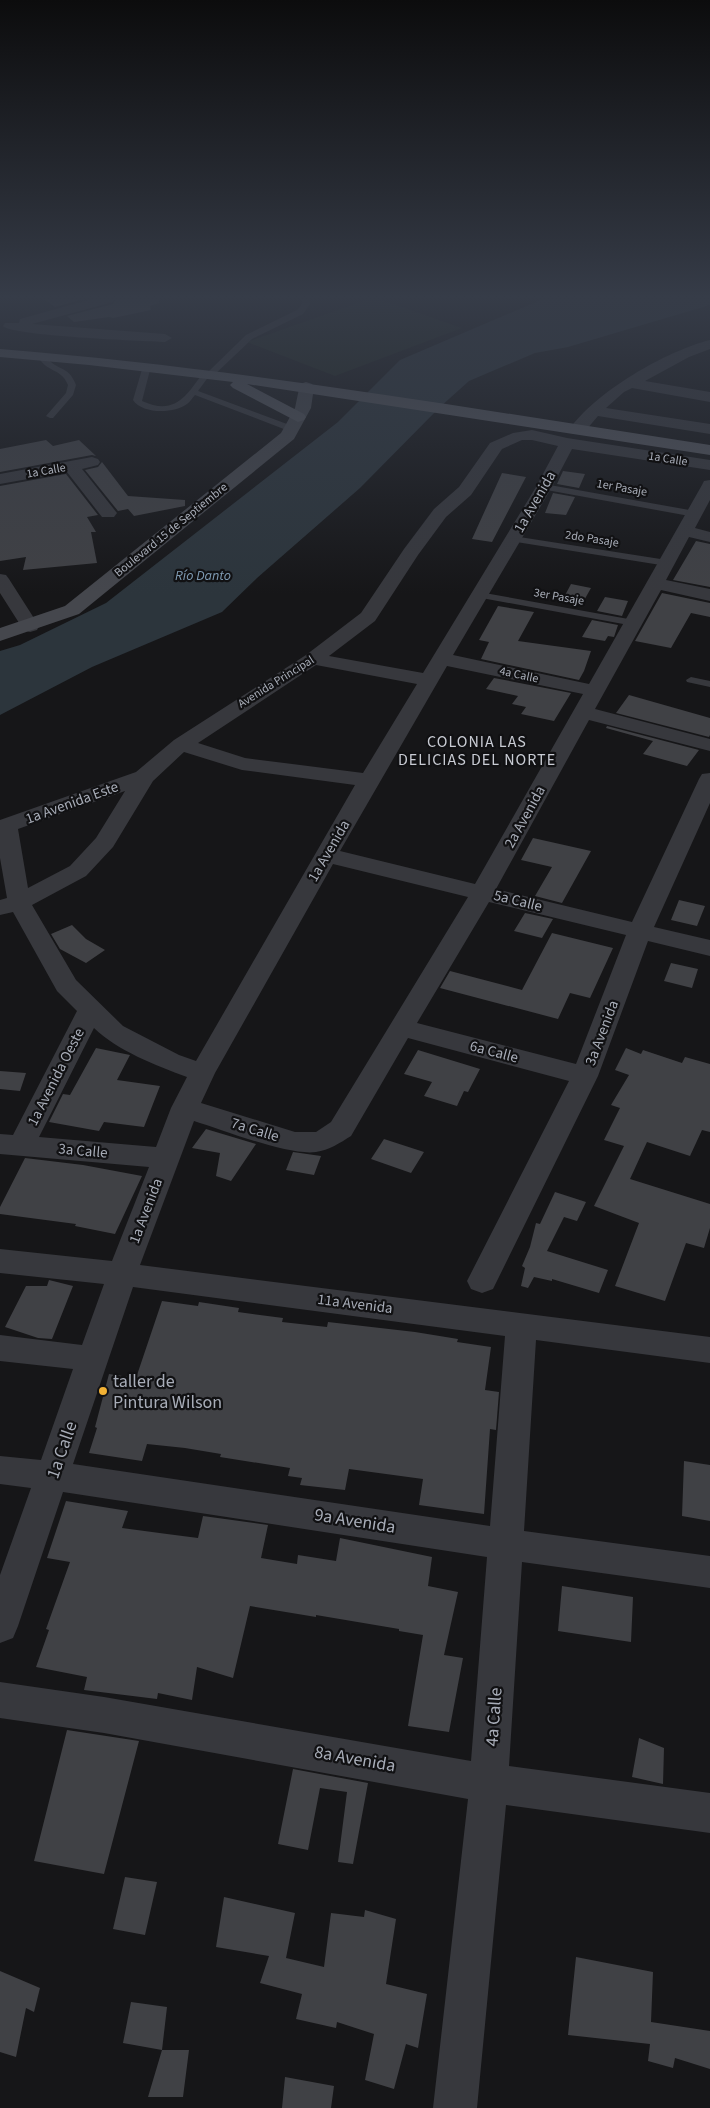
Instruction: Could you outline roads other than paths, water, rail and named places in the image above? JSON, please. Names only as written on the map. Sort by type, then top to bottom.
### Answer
[{"type":"main road","points":[[255,397],[295,423]]},
{"type":"main road","points":[[365,397],[567,434],[710,450]]},
{"type":"street","name":"Boulevard 15 de Septiembre","points":[[0,635],[72,610],[288,436],[304,408],[305,397]]},
{"type":"street","name":"1a Avenida","points":[[122,1274],[185,1108],[202,1073],[369,780],[544,487],[567,434],[609,397]]},
{"type":"street","points":[[594,411],[710,429]]},
{"type":"street","name":"1a Calle","points":[[532,435],[567,434],[710,465]]},
{"type":"street","name":"Avenida Principal","points":[[10,905],[78,871],[105,842],[144,777],[181,744],[313,659],[368,617],[410,553],[440,513],[465,491],[496,446],[519,436],[532,435]]},
{"type":"street","name":"1a Calle","points":[[0,479],[92,462]]},
{"type":"street","points":[[71,466],[108,513]]},
{"type":"street","name":"2a Avenida","points":[[326,1139],[341,1129],[482,893],[710,485]]},
{"type":"street","points":[[690,523],[710,537]]},
{"type":"street","points":[[0,579],[30,626]]},
{"type":"street","points":[[656,583],[710,595]]},
{"type":"street","points":[[313,659],[429,680]]},
{"type":"street","name":"4a Calle","points":[[442,659],[596,691]]},
{"type":"street","points":[[584,712],[710,745]]},
{"type":"street","points":[[181,744],[242,764],[369,780]]},
{"type":"street","name":"1a Avenida Este","points":[[3,827],[144,777]]},
{"type":"street","name":"3a Avenida","points":[[482,1281],[585,1076],[640,931],[710,779]]},
{"type":"street","points":[[3,827],[10,905],[66,984],[114,1032],[170,1061],[202,1073]]},
{"type":"street","name":"5a Calle","points":[[326,855],[710,948]]},
{"type":"street","name":"1a Avenida Oeste","points":[[11,1145],[91,1008]]},
{"type":"street","name":"6a Calle","points":[[402,1028],[585,1076]]},
{"type":"street","name":"7a Calle","points":[[185,1108],[295,1142],[311,1142],[326,1139]]},
{"type":"street","name":"3a Calle","points":[[11,1145],[166,1158]]},
{"type":"street","name":"11a Avenida","points":[[0,1261],[122,1274],[710,1350]]},
{"type":"street","name":"1a Calle","points":[[0,1626],[54,1476],[122,1274]]},
{"type":"street","name":"4a Calle","points":[[455,2108],[490,1783],[504,1544],[521,1326]]},
{"type":"street","points":[[0,1348],[94,1359]]},
{"type":"street","name":"9a Avenida","points":[[0,1470],[54,1476],[504,1544],[710,1572]]},
{"type":"street","name":"8a Avenida","points":[[0,1700],[104,1715],[490,1783],[710,1813]]},
{"type":"lane","points":[[50,416],[66,397]]},
{"type":"lane","points":[[138,397],[139,403],[166,408],[183,404],[188,397]]},
{"type":"lane","points":[[212,397],[295,423]]},
{"type":"lane","name":"1er Pasaje","points":[[544,487],[690,523]]},
{"type":"lane","name":"2do Pasaje","points":[[513,539],[667,563]]},
{"type":"lane","name":"3er Pasaje","points":[[480,595],[634,623]]},
{"type":"lane","points":[[691,680],[710,684]]},
{"type":"water","name":"Río Danto","points":[[363,397],[451,397],[360,488],[257,578],[222,612],[92,667],[0,715],[0,651],[20,645],[106,603],[338,422]]},
{"type":"place","name":"taller de Pintura Wilson","points":[[103,1391]]},
{"type":"district","name":"COLONIA LAS DELICIAS DEL NORTE","points":[[477,751]]}]
